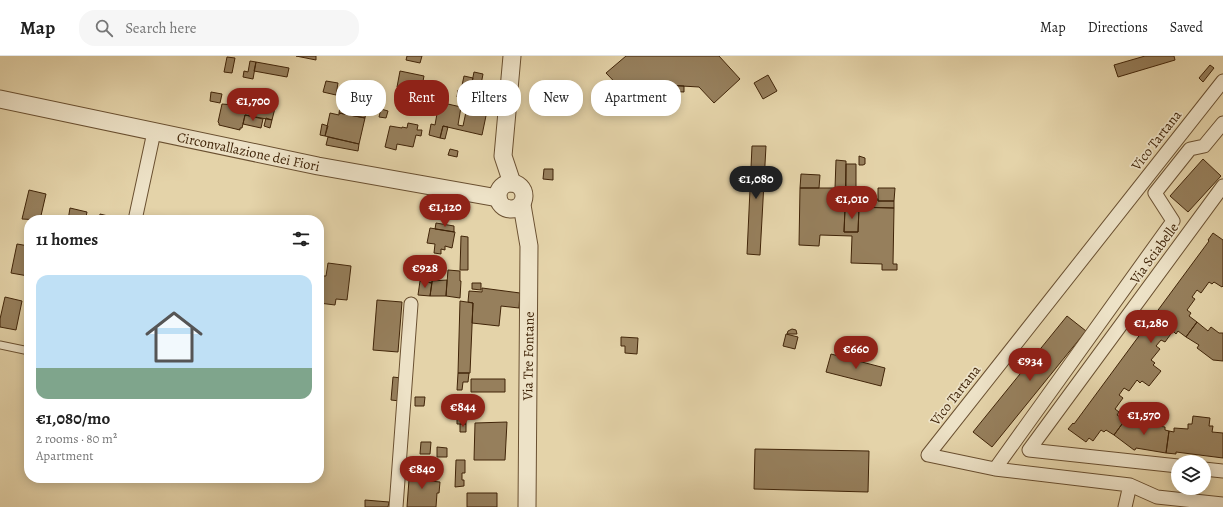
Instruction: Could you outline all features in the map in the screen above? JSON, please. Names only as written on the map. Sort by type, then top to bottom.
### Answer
[{"type":"street","points":[[512,56],[503,156],[512,183]]},
{"type":"street","name":"Vico Tartana","points":[[1223,81],[928,455],[995,469],[1130,485],[1157,497],[1223,504]]},
{"type":"street","name":"Circonvallazione dei Fiori","points":[[0,99],[318,166],[498,198]]},
{"type":"street","name":"Via Sciabelle","points":[[995,469],[1173,221],[1155,193],[1190,149],[1204,146],[1223,122]]},
{"type":"street","points":[[137,215],[154,132]]},
{"type":"street","points":[[512,183],[519,185],[524,192],[525,197],[522,205],[517,208],[507,209],[500,203],[498,198],[502,186],[512,183]]},
{"type":"street","name":"Via Sciabelle","points":[[1171,465],[1029,450],[1223,186]]},
{"type":"street","name":"Via Tre Fontane","points":[[522,205],[529,246],[527,507]]},
{"type":"street","points":[[396,507],[412,304]]},
{"type":"street","points":[[1211,470],[1223,471]]},
{"type":"street","points":[[1125,507],[1130,485]]},
{"type":"lane","points":[[0,344],[24,350]]},
{"type":"building","points":[[296,56],[316,56],[316,60]]},
{"type":"building","points":[[407,56],[422,56],[420,63],[406,60]]},
{"type":"building","points":[[626,56],[719,56],[740,79],[714,103],[699,87],[681,86],[681,80],[613,80],[606,73]]},
{"type":"building","points":[[1145,56],[1174,56],[1175,60],[1118,77],[1114,65]]},
{"type":"building","points":[[227,57],[235,58],[232,73],[224,72]]},
{"type":"building","points":[[250,61],[256,62],[253,79],[243,77],[244,71],[248,72]]},
{"type":"building","points":[[256,62],[289,68],[287,77],[254,71]]},
{"type":"building","points":[[1210,65],[1214,68],[1203,82],[1199,78]]},
{"type":"building","points":[[400,71],[424,76],[423,80],[398,80]]},
{"type":"building","points":[[474,72],[483,74],[482,80],[472,80]]},
{"type":"building","points":[[768,75],[777,91],[763,99],[754,83]]},
{"type":"building","points":[[464,76],[473,78],[473,80],[463,80]]},
{"type":"building","points":[[326,81],[336,83],[336,95],[323,92]]},
{"type":"building","points":[[681,86],[684,86],[684,92],[681,92]]},
{"type":"building","points":[[211,92],[222,94],[220,103],[210,101]]},
{"type":"building","points":[[250,95],[267,99],[266,106],[275,108],[272,120],[245,115],[242,128],[240,128],[240,130],[219,125],[218,122],[222,104],[234,105],[234,103],[238,104],[238,106],[247,108]]},
{"type":"building","points":[[449,104],[457,106],[457,116],[460,116],[458,125],[463,126],[465,116],[486,116],[482,135],[443,126],[440,138],[429,135],[431,124],[435,125],[437,116],[449,116]]},
{"type":"building","points":[[386,110],[388,111],[386,118],[379,117],[386,116]]},
{"type":"building","points":[[330,113],[336,114],[336,116],[355,116],[365,118],[359,144],[325,136]]},
{"type":"building","points":[[245,115],[263,119],[261,128],[243,124]]},
{"type":"building","points":[[355,116],[365,116],[365,118]]},
{"type":"building","points":[[266,118],[272,120],[270,128],[264,126]]},
{"type":"building","points":[[408,123],[418,125],[417,130],[422,130],[421,136],[416,135],[413,147],[397,144],[396,150],[385,147],[390,126],[407,128]]},
{"type":"building","points":[[322,124],[328,126],[325,136],[320,135]]},
{"type":"building","points":[[443,126],[448,127],[445,139],[440,138]]},
{"type":"building","points":[[328,137],[359,144],[358,151],[326,145]]},
{"type":"building","points":[[752,146],[766,146],[760,255],[747,254]]},
{"type":"building","points":[[450,149],[458,151],[457,157],[448,155]]},
{"type":"building","points":[[859,156],[865,158],[865,164],[859,165]]},
{"type":"building","points":[[1203,159],[1221,176],[1188,212],[1170,196]]},
{"type":"building","points":[[836,160],[846,161],[846,188],[835,188]]},
{"type":"building","points":[[846,164],[856,164],[856,198],[878,199],[878,201],[894,201],[894,208],[845,207]]},
{"type":"building","points":[[544,169],[553,169],[553,180],[543,179]]},
{"type":"building","points":[[801,174],[820,175],[819,188],[800,188]]},
{"type":"building","points":[[800,188],[846,188],[844,232],[858,232],[859,207],[894,208],[893,264],[897,264],[897,270],[882,270],[882,264],[851,263],[852,236],[820,235],[819,246],[799,245]]},
{"type":"building","points":[[878,188],[895,188],[894,201],[878,201]]},
{"type":"building","points":[[29,190],[46,194],[41,215],[24,215],[24,219],[22,219]]},
{"type":"building","points":[[845,207],[859,207],[858,232],[844,232]]},
{"type":"building","points":[[70,208],[87,212],[86,215],[69,215]]},
{"type":"building","points":[[436,223],[454,226],[454,232],[435,229]]},
{"type":"building","points":[[430,228],[455,232],[452,248],[445,246],[445,250],[441,249],[441,254],[434,253],[435,244],[427,243]]},
{"type":"building","points":[[1213,233],[1223,240],[1223,286],[1222,287],[1214,282],[1212,284],[1209,282],[1201,293],[1197,290],[1192,297],[1195,299],[1187,310],[1191,313],[1189,316],[1197,322],[1186,337],[1178,331],[1176,334],[1173,331],[1165,342],[1161,340],[1156,346],[1160,349],[1151,360],[1155,363],[1153,365],[1161,371],[1149,386],[1142,381],[1140,383],[1137,380],[1129,391],[1124,388],[1119,395],[1123,398],[1115,409],[1119,412],[1117,415],[1125,420],[1114,435],[1106,430],[1104,432],[1101,430],[1093,441],[1089,438],[1086,442],[1068,429],[1073,423],[1074,424],[1209,241],[1208,240]]},
{"type":"building","points":[[461,236],[468,237],[468,270],[460,270]]},
{"type":"building","points":[[17,244],[24,245],[24,275],[11,273]]},
{"type":"building","points":[[328,263],[351,266],[347,300],[336,299],[335,305],[324,304],[324,276],[326,276]]},
{"type":"building","points":[[448,270],[460,271],[460,298],[446,296]]},
{"type":"building","points":[[421,273],[433,275],[432,283],[420,281]]},
{"type":"building","points":[[447,280],[446,296],[430,296],[432,281]]},
{"type":"building","points":[[420,281],[432,283],[430,296],[418,295]]},
{"type":"building","points":[[472,283],[481,283],[481,290],[472,289]]},
{"type":"building","points":[[482,288],[520,293],[519,308],[501,306],[499,326],[472,323],[473,303],[468,302],[469,291],[482,292]]},
{"type":"building","points":[[5,297],[22,301],[16,330],[0,327],[0,319]]},
{"type":"building","points":[[377,300],[402,302],[398,352],[373,350]]},
{"type":"building","points":[[460,301],[473,303],[470,373],[458,373]]},
{"type":"building","points":[[1067,316],[1086,331],[992,447],[973,432]]},
{"type":"building","points":[[1197,322],[1208,331],[1211,327],[1219,333],[1223,333],[1223,361],[1213,360],[1197,348],[1199,345],[1186,337]]},
{"type":"building","points":[[792,329],[796,330],[797,334],[787,334],[788,331]]},
{"type":"building","points":[[786,334],[798,337],[795,349],[783,346]]},
{"type":"building","points":[[621,337],[638,338],[637,354],[625,353],[625,346],[621,346]]},
{"type":"building","points":[[840,339],[847,339],[847,350],[840,348]]},
{"type":"building","points":[[831,354],[885,368],[881,386],[826,372]]},
{"type":"building","points":[[458,373],[469,373],[468,382],[463,382],[462,390],[457,390]]},
{"type":"building","points":[[393,377],[401,378],[400,401],[391,400]]},
{"type":"building","points":[[471,379],[505,379],[505,392],[471,392]]},
{"type":"building","points":[[415,397],[425,397],[424,406],[415,406]]},
{"type":"building","points":[[457,403],[466,403],[466,416],[457,416]]},
{"type":"building","points":[[457,416],[466,416],[466,424],[457,424]]},
{"type":"building","points":[[1193,416],[1210,418],[1209,426],[1213,426],[1212,432],[1223,433],[1223,458],[1211,456],[1211,455],[1176,452],[1176,454],[1166,453],[1169,431],[1174,432],[1174,428],[1188,429],[1188,424],[1192,424]]},
{"type":"building","points":[[1143,419],[1152,425],[1165,427],[1165,430],[1169,431],[1166,453],[1136,448],[1134,450],[1114,435],[1125,420],[1130,425],[1133,422],[1138,426]]},
{"type":"building","points":[[507,422],[505,460],[474,460],[475,423]]},
{"type":"building","points":[[460,424],[466,424],[466,432],[460,432]]},
{"type":"building","points":[[421,442],[431,442],[430,454],[420,454]]},
{"type":"building","points":[[437,447],[447,448],[447,457],[437,457]]},
{"type":"building","points":[[755,449],[869,451],[868,492],[754,489]]},
{"type":"building","points":[[456,460],[465,460],[465,473],[462,473],[464,486],[455,487]]},
{"type":"building","points":[[410,466],[421,467],[420,480],[440,482],[439,493],[437,493],[436,507],[407,507]]},
{"type":"building","points":[[421,467],[429,468],[428,481],[420,480]]},
{"type":"building","points":[[467,493],[497,493],[497,507],[467,507]]},
{"type":"building","points":[[365,500],[389,502],[388,507],[365,507]]}]
